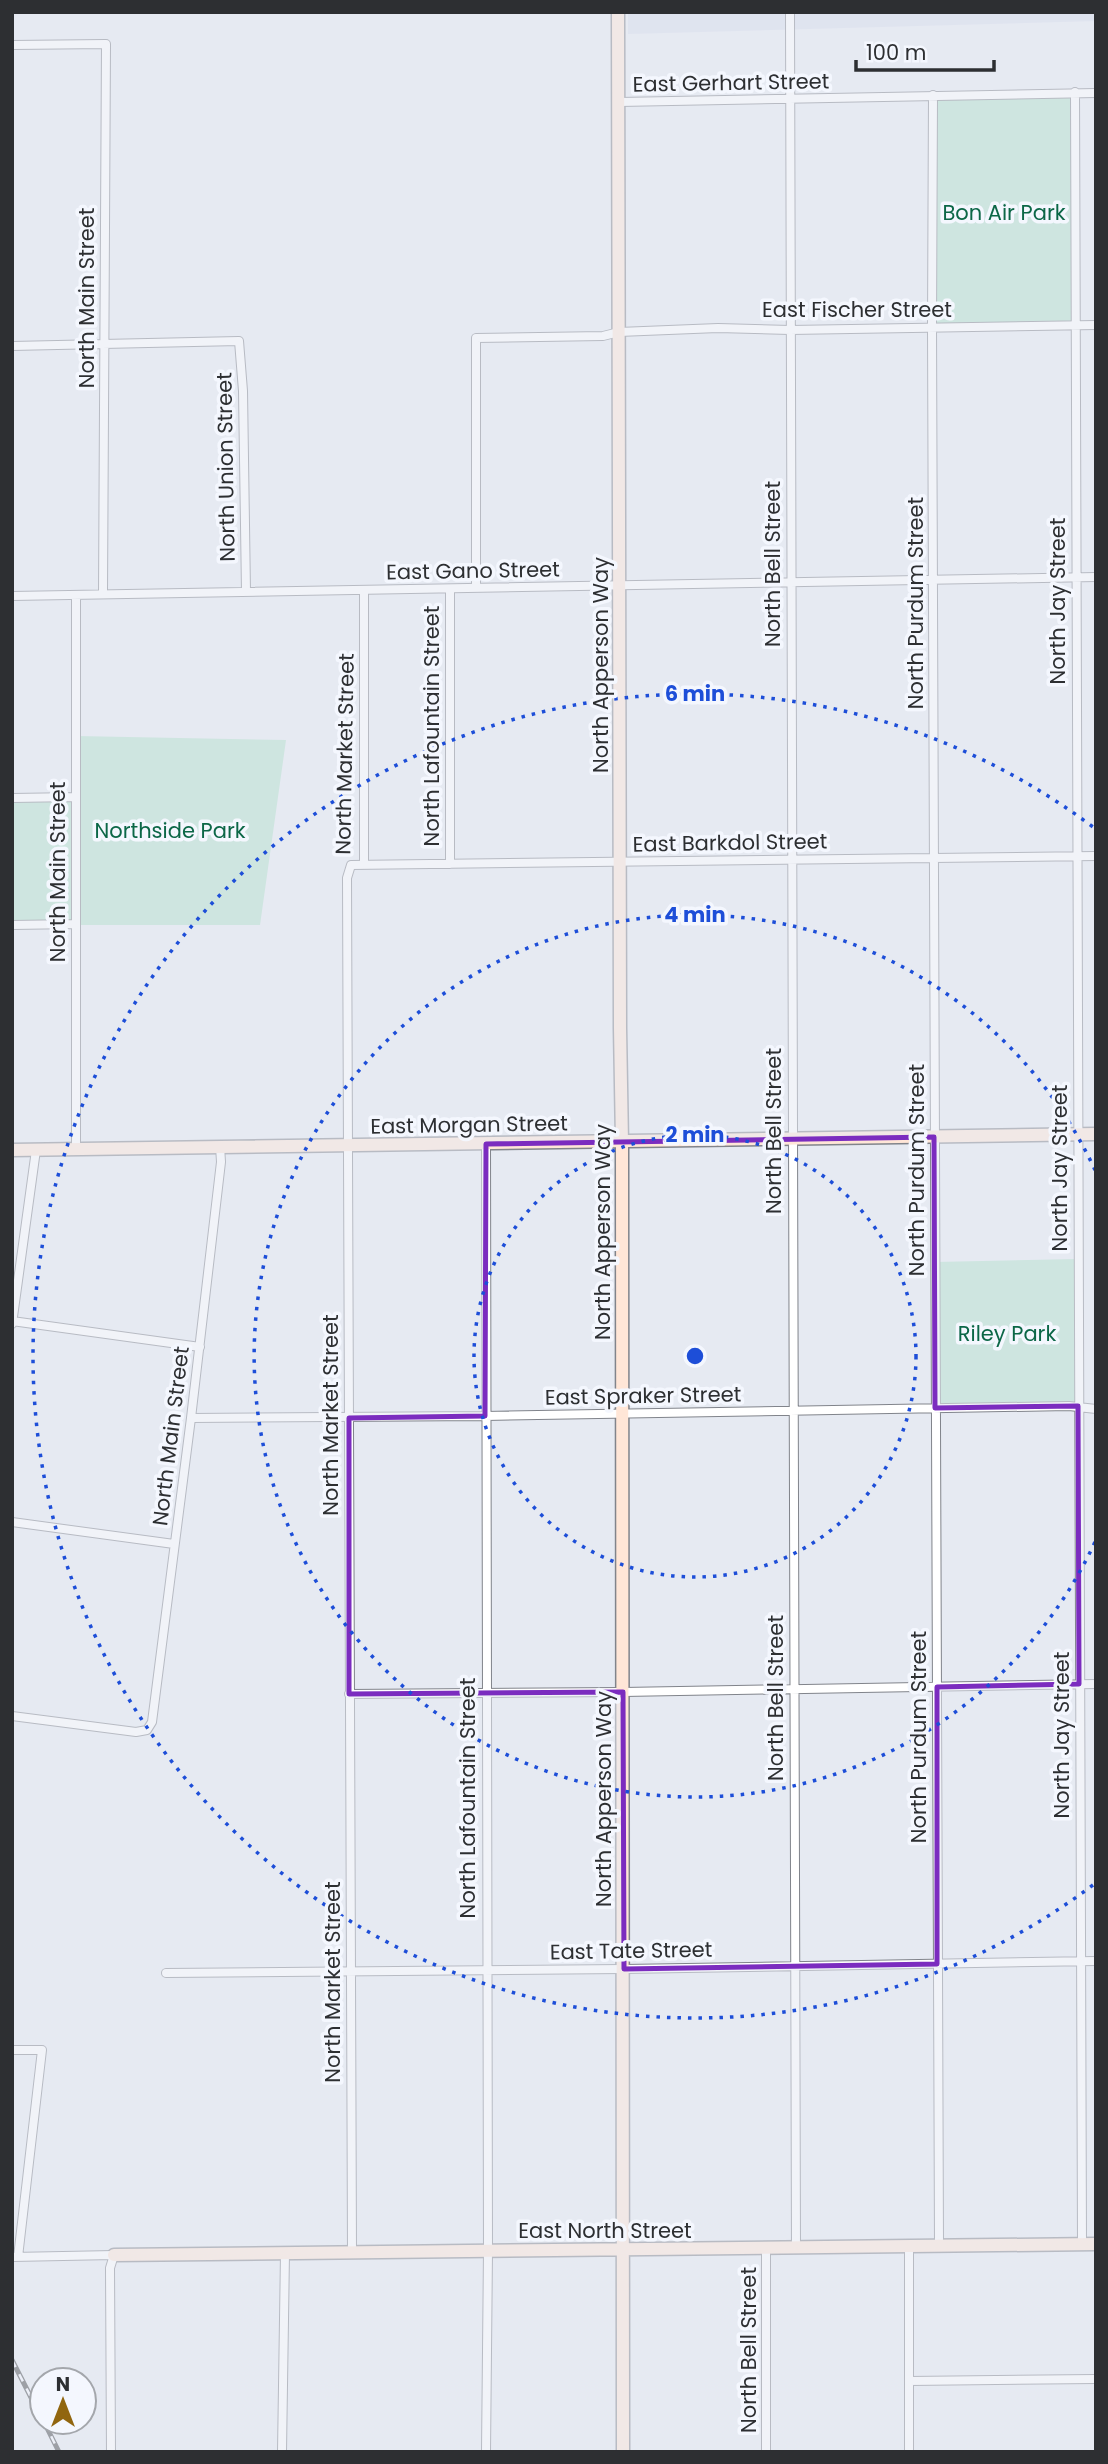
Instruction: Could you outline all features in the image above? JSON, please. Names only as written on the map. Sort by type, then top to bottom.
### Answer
[{"type":"main road","name":"North Apperson Way","points":[[618,12],[623,2452]]},
{"type":"main road","name":"East Morgan Street","points":[[12,1150],[1096,1134]]},
{"type":"main road","name":"East North Street","points":[[114,2255],[1096,2244]]},
{"type":"street","name":"North Bell Street","points":[[790,13],[796,2249]]},
{"type":"street","name":"North Main Street","points":[[12,46],[106,44],[103,594]]},
{"type":"street","name":"North Jay Street","points":[[1075,92],[1082,2244]]},
{"type":"street","name":"East Gerhart Street","points":[[619,102],[1096,93]]},
{"type":"street","name":"North Purdum Street","points":[[933,95],[939,2246]]},
{"type":"street","name":"East Fischer Street","points":[[476,588],[476,338],[603,336],[619,332],[718,328],[790,330],[1096,326]]},
{"type":"street","name":"North Union Street","points":[[104,344],[239,341],[246,592]]},
{"type":"street","points":[[12,346],[104,344]]},
{"type":"street","name":"East Gano Street","points":[[12,596],[1096,577]]},
{"type":"street","name":"North Lafountain Street","points":[[450,589],[450,864]]},
{"type":"street","name":"North Market Street","points":[[352,2252],[347,878],[351,865],[364,864],[364,590]]},
{"type":"street","name":"North Main Street","points":[[76,595],[76,1149]]},
{"type":"street","points":[[12,798],[76,797]]},
{"type":"street","name":"East Barkdol Street","points":[[364,864],[1096,856]]},
{"type":"street","points":[[12,925],[76,924]]},
{"type":"street","name":"North Lafountain Street","points":[[486,1144],[486,2452]]},
{"type":"street","name":"North Main Street","points":[[12,1716],[136,1732],[147,1730],[152,1722],[200,1347],[221,1162],[220,1146]]},
{"type":"street","points":[[36,1150],[12,1322],[200,1347]]},
{"type":"street","name":"East Spraker Street","points":[[191,1418],[349,1418],[1078,1406],[1096,1409]]},
{"type":"street","points":[[12,1522],[174,1544]]},
{"type":"street","points":[[349,1694],[1096,1684]]},
{"type":"street","name":"East Tate Street","points":[[166,1973],[1096,1961]]},
{"type":"street","points":[[12,2050],[42,2050],[15,2257],[114,2255],[110,2268],[111,2452]]},
{"type":"street","points":[[909,2246],[909,2452]]},
{"type":"street","name":"North Bell Street","points":[[766,2249],[766,2452]]},
{"type":"street","points":[[282,2452],[285,2253]]},
{"type":"street","points":[[909,2381],[1096,2379]]},
{"type":"highlighted area","points":[[934,1137],[935,1408],[1078,1406],[1079,1684],[937,1687],[937,1964],[624,1969],[623,1692],[349,1694],[349,1418],[485,1416],[486,1144]]},
{"type":"shaded area","points":[[628,12],[1096,12],[1096,21],[628,34]]},
{"type":"green space","name":"Bon Air Park","points":[[1075,92],[1075,326],[932,327],[933,95]]},
{"type":"green space","name":"Northside Park","points":[[76,736],[286,740],[260,925],[12,925],[12,797],[76,797]]},
{"type":"green space","name":"Riley Park","points":[[1078,1259],[1078,1406],[935,1408],[935,1262]]},
{"type":"railway","points":[[12,2360],[28,2391]]},
{"type":"railway","points":[[51,2436],[59,2452]]}]
